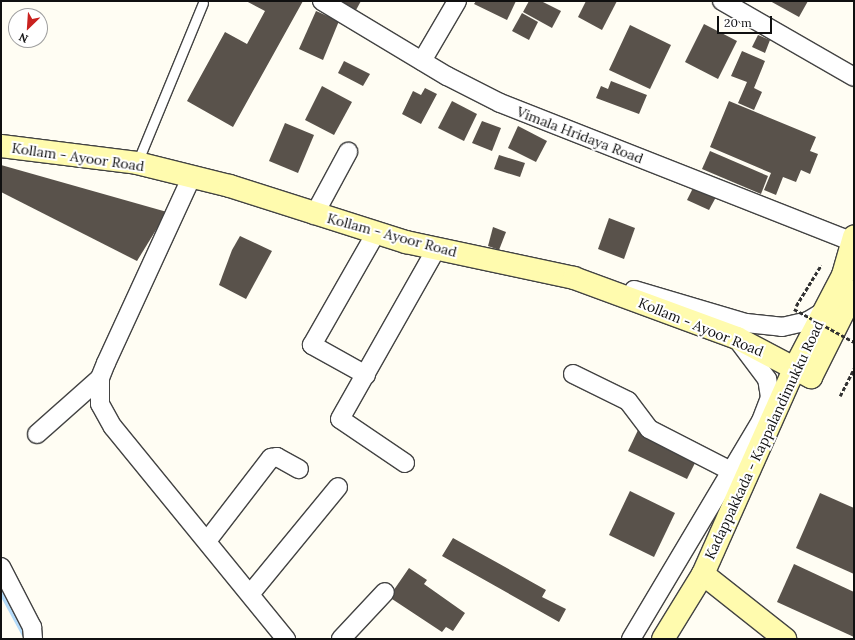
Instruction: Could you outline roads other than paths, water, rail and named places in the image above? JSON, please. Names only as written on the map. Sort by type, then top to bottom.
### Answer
[{"type":"main road","name":"Kollam - Ayoor Road","points":[[1,146],[137,164],[192,176],[230,186],[314,215],[376,233],[436,249],[574,278],[737,338],[803,372]]},
{"type":"main road","name":"Kadappakkada - Kappalandimukku Road","points":[[803,372],[823,312],[843,274],[853,239]]},
{"type":"main road","name":"Kadappakkada - Kappalandimukku Road","points":[[663,639],[703,574],[760,447],[803,372],[854,291]]},
{"type":"main road","points":[[703,574],[785,639]]},
{"type":"street","name":"Vimala Hridaya Road","points":[[322,1],[422,61],[500,103],[853,239]]},
{"type":"street","points":[[422,61],[457,1]]},
{"type":"street","points":[[722,1],[854,77]]},
{"type":"street","points":[[314,215],[348,152]]},
{"type":"street","points":[[37,434],[100,378],[192,176]]},
{"type":"street","points":[[366,375],[312,345],[376,233]]},
{"type":"street","points":[[405,463],[340,419],[436,249]]},
{"type":"street","points":[[574,278],[638,291],[746,323],[782,327],[808,321],[823,312]]},
{"type":"street","points":[[631,639],[761,421],[770,397],[767,379],[737,338]]},
{"type":"street","points":[[573,374],[628,401],[649,429],[732,471]]},
{"type":"street","points":[[100,378],[100,404],[112,427],[251,593],[286,639]]},
{"type":"street","points":[[207,541],[271,458],[277,457],[299,470]]},
{"type":"street","points":[[251,593],[338,487]]},
{"type":"street","points":[[1,567],[32,627],[33,639]]},
{"type":"street","points":[[341,639],[385,592]]},
{"type":"lane","points":[[137,164],[203,3]]},
{"type":"waterway","points":[[1,590],[26,636]]}]
